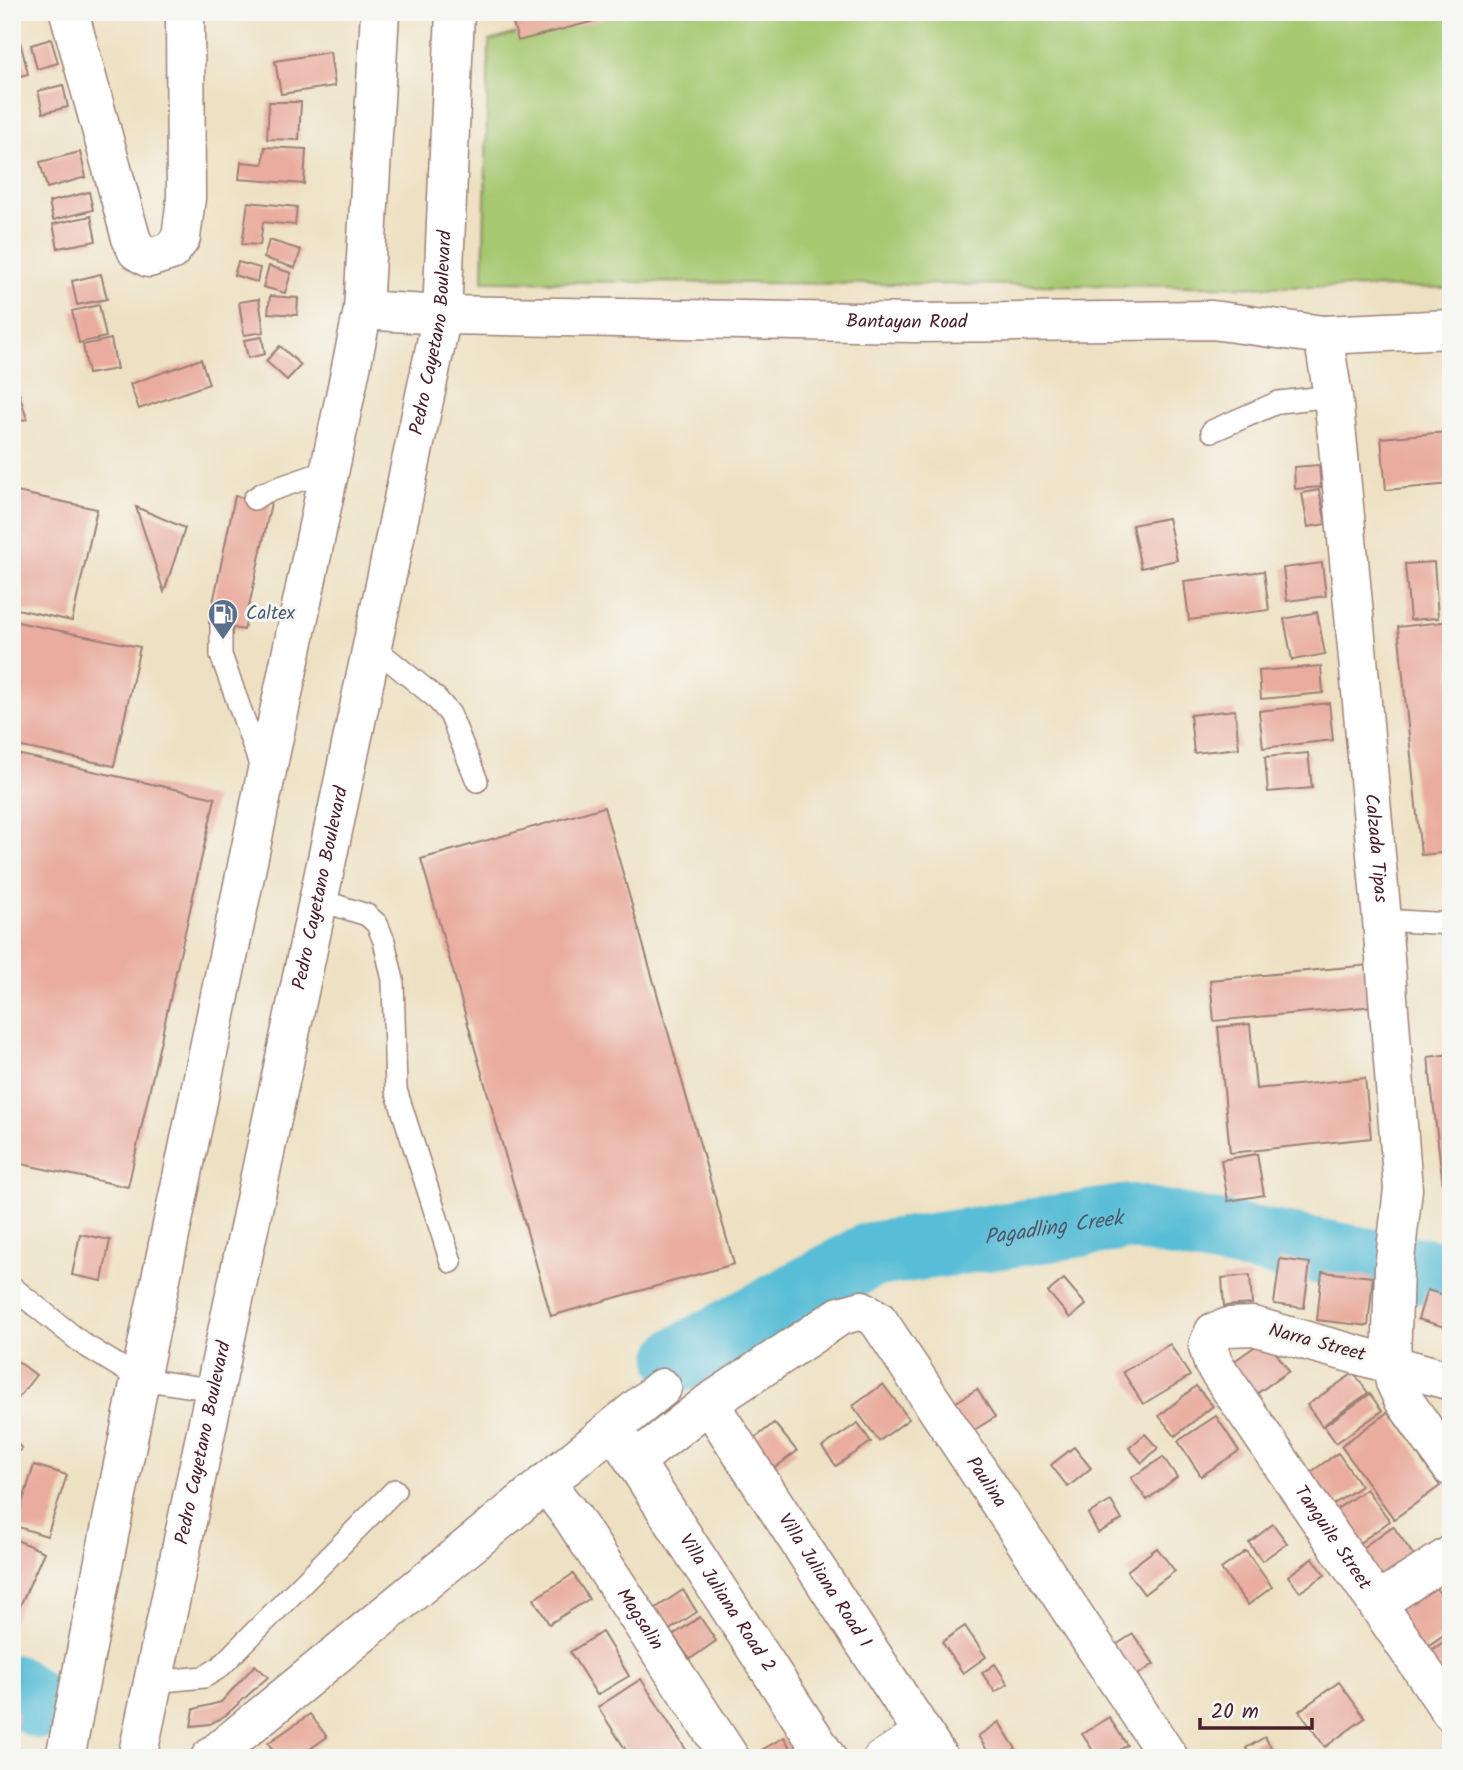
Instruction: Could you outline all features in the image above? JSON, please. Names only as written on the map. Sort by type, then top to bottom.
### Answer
[{"type":"street","points":[[69,12],[131,238],[137,251],[149,258],[171,251],[181,238],[186,198],[186,12]]},
{"type":"street","points":[[65,1758],[140,1379],[363,310],[380,12]]},
{"type":"street","name":"Pedro Cayetano Boulevard","points":[[137,1758],[442,315],[455,12]]},
{"type":"street","name":"Bantayan Road","points":[[363,310],[442,315],[929,323],[1212,320],[1323,335],[1451,329]]},
{"type":"street","name":"Calzada Tipas","points":[[1323,335],[1333,396],[1382,920],[1403,1189],[1391,1363]]},
{"type":"street","name":"Paulina","points":[[709,1403],[841,1317],[862,1310],[878,1320],[1168,1758]]},
{"type":"street","name":"Narra Street","points":[[1213,1363],[1208,1346],[1214,1332],[1229,1327],[1253,1326],[1451,1381]]},
{"type":"street","name":"Tanguile Street","points":[[1213,1363],[1451,1712]]},
{"type":"street","points":[[1391,1363],[1395,1382],[1404,1399],[1451,1467]]},
{"type":"street","points":[[625,1446],[662,1388]]},
{"type":"street","points":[[210,1758],[545,1483],[709,1403]]},
{"type":"street","name":"Villa Juliana Road 1","points":[[709,1403],[930,1744]]},
{"type":"street","name":"Villa Juliana Road 2","points":[[625,1446],[827,1758]]},
{"type":"street","name":"Magsalin","points":[[545,1483],[572,1518],[730,1758]]},
{"type":"street","points":[[1377,1603],[1451,1555]]},
{"type":"street","points":[[878,1758],[930,1744]]},
{"type":"lane","points":[[1212,432],[1279,402],[1333,396]]},
{"type":"lane","points":[[254,499],[263,493],[330,470]]},
{"type":"lane","points":[[221,625],[221,654],[266,782]]},
{"type":"lane","points":[[372,646],[435,697],[450,714],[477,781]]},
{"type":"lane","points":[[319,900],[367,915],[377,924],[384,941],[393,980],[396,1090],[451,1262]]},
{"type":"lane","points":[[1382,920],[1451,924]]},
{"type":"lane","points":[[12,1287],[83,1344],[140,1379],[216,1390]]},
{"type":"lane","points":[[153,1682],[204,1677],[219,1668],[395,1490]]},
{"type":"green space","points":[[590,12],[1451,12],[1451,288],[483,281],[489,41]]},
{"type":"building","points":[[510,12],[625,12],[625,13],[518,41]]},
{"type":"building","points":[[51,39],[58,63],[37,69],[31,45]]},
{"type":"building","points":[[20,41],[28,74],[12,78],[12,42]]},
{"type":"building","points":[[330,52],[335,86],[281,94],[275,61]]},
{"type":"building","points":[[63,85],[68,107],[43,113],[38,91]]},
{"type":"building","points":[[269,102],[301,102],[299,140],[267,139]]},
{"type":"building","points":[[265,147],[306,149],[304,184],[239,179],[241,162],[263,164]]},
{"type":"building","points":[[80,152],[86,177],[47,188],[40,162]]},
{"type":"building","points":[[89,192],[93,210],[53,220],[49,202]]},
{"type":"building","points":[[248,202],[297,207],[295,225],[263,222],[260,245],[242,244]]},
{"type":"building","points":[[91,216],[96,241],[58,248],[53,224]]},
{"type":"building","points":[[269,240],[301,250],[295,268],[264,258]]},
{"type":"building","points":[[238,262],[260,268],[257,282],[234,275]]},
{"type":"building","points":[[269,266],[291,273],[285,293],[263,287]]},
{"type":"building","points":[[101,274],[107,299],[77,305],[72,281]]},
{"type":"building","points":[[270,296],[298,298],[297,315],[268,313]]},
{"type":"building","points":[[259,299],[264,332],[244,335],[239,302]]},
{"type":"building","points":[[99,305],[106,337],[79,343],[72,311]]},
{"type":"building","points":[[262,337],[265,354],[248,358],[244,340]]},
{"type":"building","points":[[111,339],[117,369],[88,374],[83,345]]},
{"type":"building","points":[[280,346],[301,365],[287,380],[266,361]]},
{"type":"building","points":[[201,359],[209,384],[139,409],[130,384]]},
{"type":"building","points":[[12,370],[27,419],[12,423]]},
{"type":"building","points":[[1447,432],[1451,484],[1386,490],[1381,438]]},
{"type":"building","points":[[1319,465],[1321,487],[1295,489],[1294,467]]},
{"type":"building","points":[[1319,490],[1326,524],[1308,527],[1302,493]]},
{"type":"building","points":[[12,491],[97,509],[72,621],[12,608]]},
{"type":"building","points":[[235,496],[271,503],[244,630],[209,623]]},
{"type":"building","points":[[136,507],[185,528],[164,592]]},
{"type":"building","points":[[1168,518],[1177,560],[1141,568],[1132,525]]},
{"type":"building","points":[[1434,562],[1438,618],[1410,620],[1405,564]]},
{"type":"building","points":[[1322,563],[1326,596],[1287,601],[1283,568]]},
{"type":"building","points":[[1264,571],[1269,610],[1189,620],[1184,581]]},
{"type":"building","points":[[1317,612],[1325,654],[1292,660],[1284,619]]},
{"type":"building","points":[[12,621],[140,647],[114,766],[12,745]]},
{"type":"building","points":[[1451,621],[1451,852],[1421,855],[1398,627]]},
{"type":"building","points":[[1321,666],[1323,693],[1261,699],[1259,671]]},
{"type":"building","points":[[1329,703],[1333,740],[1263,748],[1259,711]]},
{"type":"building","points":[[1235,710],[1239,748],[1194,753],[1190,715]]},
{"type":"building","points":[[12,753],[215,798],[128,1187],[12,1162]]},
{"type":"building","points":[[1308,753],[1312,788],[1268,792],[1265,757]]},
{"type":"building","points":[[604,807],[734,1264],[551,1316],[421,859]]},
{"type":"building","points":[[1370,965],[1374,1006],[1214,1021],[1210,980]]},
{"type":"building","points":[[1250,1024],[1256,1089],[1365,1078],[1371,1138],[1230,1153],[1218,1027]]},
{"type":"building","points":[[1451,1054],[1451,1210],[1446,1211],[1428,1057]]},
{"type":"building","points":[[1257,1154],[1264,1195],[1228,1201],[1221,1160]]},
{"type":"building","points":[[80,1234],[110,1240],[102,1281],[72,1275]]},
{"type":"building","points":[[1280,1259],[1310,1263],[1304,1308],[1274,1304]]},
{"type":"building","points":[[1322,1272],[1373,1277],[1368,1326],[1317,1320]]},
{"type":"building","points":[[1250,1275],[1252,1304],[1224,1306],[1222,1278]]},
{"type":"building","points":[[1064,1279],[1086,1305],[1070,1318],[1048,1292]]},
{"type":"building","points":[[1427,1290],[1451,1297],[1451,1329],[1418,1319]]},
{"type":"building","points":[[1266,1339],[1289,1371],[1249,1399],[1227,1366]]},
{"type":"building","points":[[1170,1344],[1190,1376],[1143,1404],[1123,1372]]},
{"type":"building","points":[[12,1357],[36,1375],[12,1406]]},
{"type":"building","points":[[1354,1373],[1368,1393],[1322,1426],[1307,1405]]},
{"type":"building","points":[[883,1384],[909,1419],[879,1441],[853,1406]]},
{"type":"building","points":[[1196,1386],[1213,1406],[1175,1436],[1159,1416]]},
{"type":"building","points":[[977,1389],[995,1417],[968,1434],[950,1406]]},
{"type":"building","points":[[1370,1394],[1382,1411],[1336,1443],[1324,1426]]},
{"type":"building","points":[[1388,1412],[1440,1486],[1394,1519],[1341,1446]]},
{"type":"building","points":[[1216,1416],[1239,1451],[1201,1476],[1178,1441]]},
{"type":"building","points":[[774,1423],[797,1451],[772,1470],[750,1442]]},
{"type":"building","points":[[858,1423],[871,1442],[836,1466],[822,1447]]},
{"type":"building","points":[[1145,1434],[1158,1448],[1142,1463],[1129,1448]]},
{"type":"building","points":[[12,1441],[22,1448],[12,1461]]},
{"type":"building","points":[[1074,1447],[1091,1468],[1068,1487],[1051,1465]]},
{"type":"building","points":[[1338,1453],[1361,1486],[1323,1511],[1301,1479]]},
{"type":"building","points":[[1163,1457],[1177,1477],[1147,1500],[1131,1478]]},
{"type":"building","points":[[34,1465],[67,1475],[47,1536],[15,1526]]},
{"type":"building","points":[[1366,1489],[1390,1521],[1348,1551],[1324,1518]]},
{"type":"building","points":[[1111,1501],[1122,1520],[1098,1533],[1088,1514]]},
{"type":"building","points":[[1273,1524],[1287,1543],[1262,1561],[1249,1543]]},
{"type":"building","points":[[1393,1526],[1419,1563],[1375,1595],[1348,1558]]},
{"type":"building","points":[[12,1538],[44,1552],[12,1624]]},
{"type":"building","points":[[1157,1548],[1175,1571],[1144,1594],[1127,1571]]},
{"type":"building","points":[[1246,1551],[1272,1587],[1248,1605],[1221,1569]]},
{"type":"building","points":[[1313,1558],[1325,1575],[1300,1592],[1288,1576]]},
{"type":"building","points":[[573,1574],[589,1599],[549,1624],[534,1599]]},
{"type":"building","points":[[1428,1577],[1451,1609],[1451,1630],[1414,1655],[1382,1609]]},
{"type":"building","points":[[683,1590],[697,1612],[668,1631],[653,1610]]},
{"type":"building","points":[[700,1617],[716,1641],[690,1659],[673,1635]]},
{"type":"building","points":[[965,1626],[986,1657],[963,1673],[942,1642]]},
{"type":"building","points":[[602,1632],[629,1676],[597,1695],[570,1652]]},
{"type":"building","points":[[1133,1634],[1154,1664],[1133,1678],[1111,1648]]},
{"type":"building","points":[[1451,1637],[1451,1673],[1438,1683],[1420,1658]]},
{"type":"building","points":[[995,1664],[1008,1684],[995,1692],[982,1673]]},
{"type":"building","points":[[255,1665],[268,1677],[226,1715],[210,1724],[191,1726],[194,1709],[221,1702]]},
{"type":"building","points":[[641,1679],[688,1753],[681,1758],[631,1758],[598,1707]]},
{"type":"building","points":[[1339,1682],[1365,1718],[1325,1747],[1299,1711]]},
{"type":"building","points":[[12,1711],[19,1713],[13,1733],[12,1733]]},
{"type":"building","points":[[310,1714],[327,1737],[297,1758],[278,1758],[268,1743]]},
{"type":"building","points":[[1109,1717],[1127,1745],[1108,1758],[1098,1758],[1082,1734]]},
{"type":"building","points":[[999,1722],[1016,1749],[1002,1758],[992,1758],[978,1736]]},
{"type":"building","points":[[784,1737],[796,1758],[748,1758]]},
{"type":"building","points":[[1265,1737],[1277,1758],[1251,1758],[1246,1748]]},
{"type":"waterway","name":"Pagadling Creek","points":[[680,1359],[870,1255],[1130,1217],[1451,1276]]},
{"type":"waterway","name":"Pagadling Creek","points":[[12,1687],[40,1706]]},
{"type":"place","name":"Caltex","points":[[223,641]]}]
